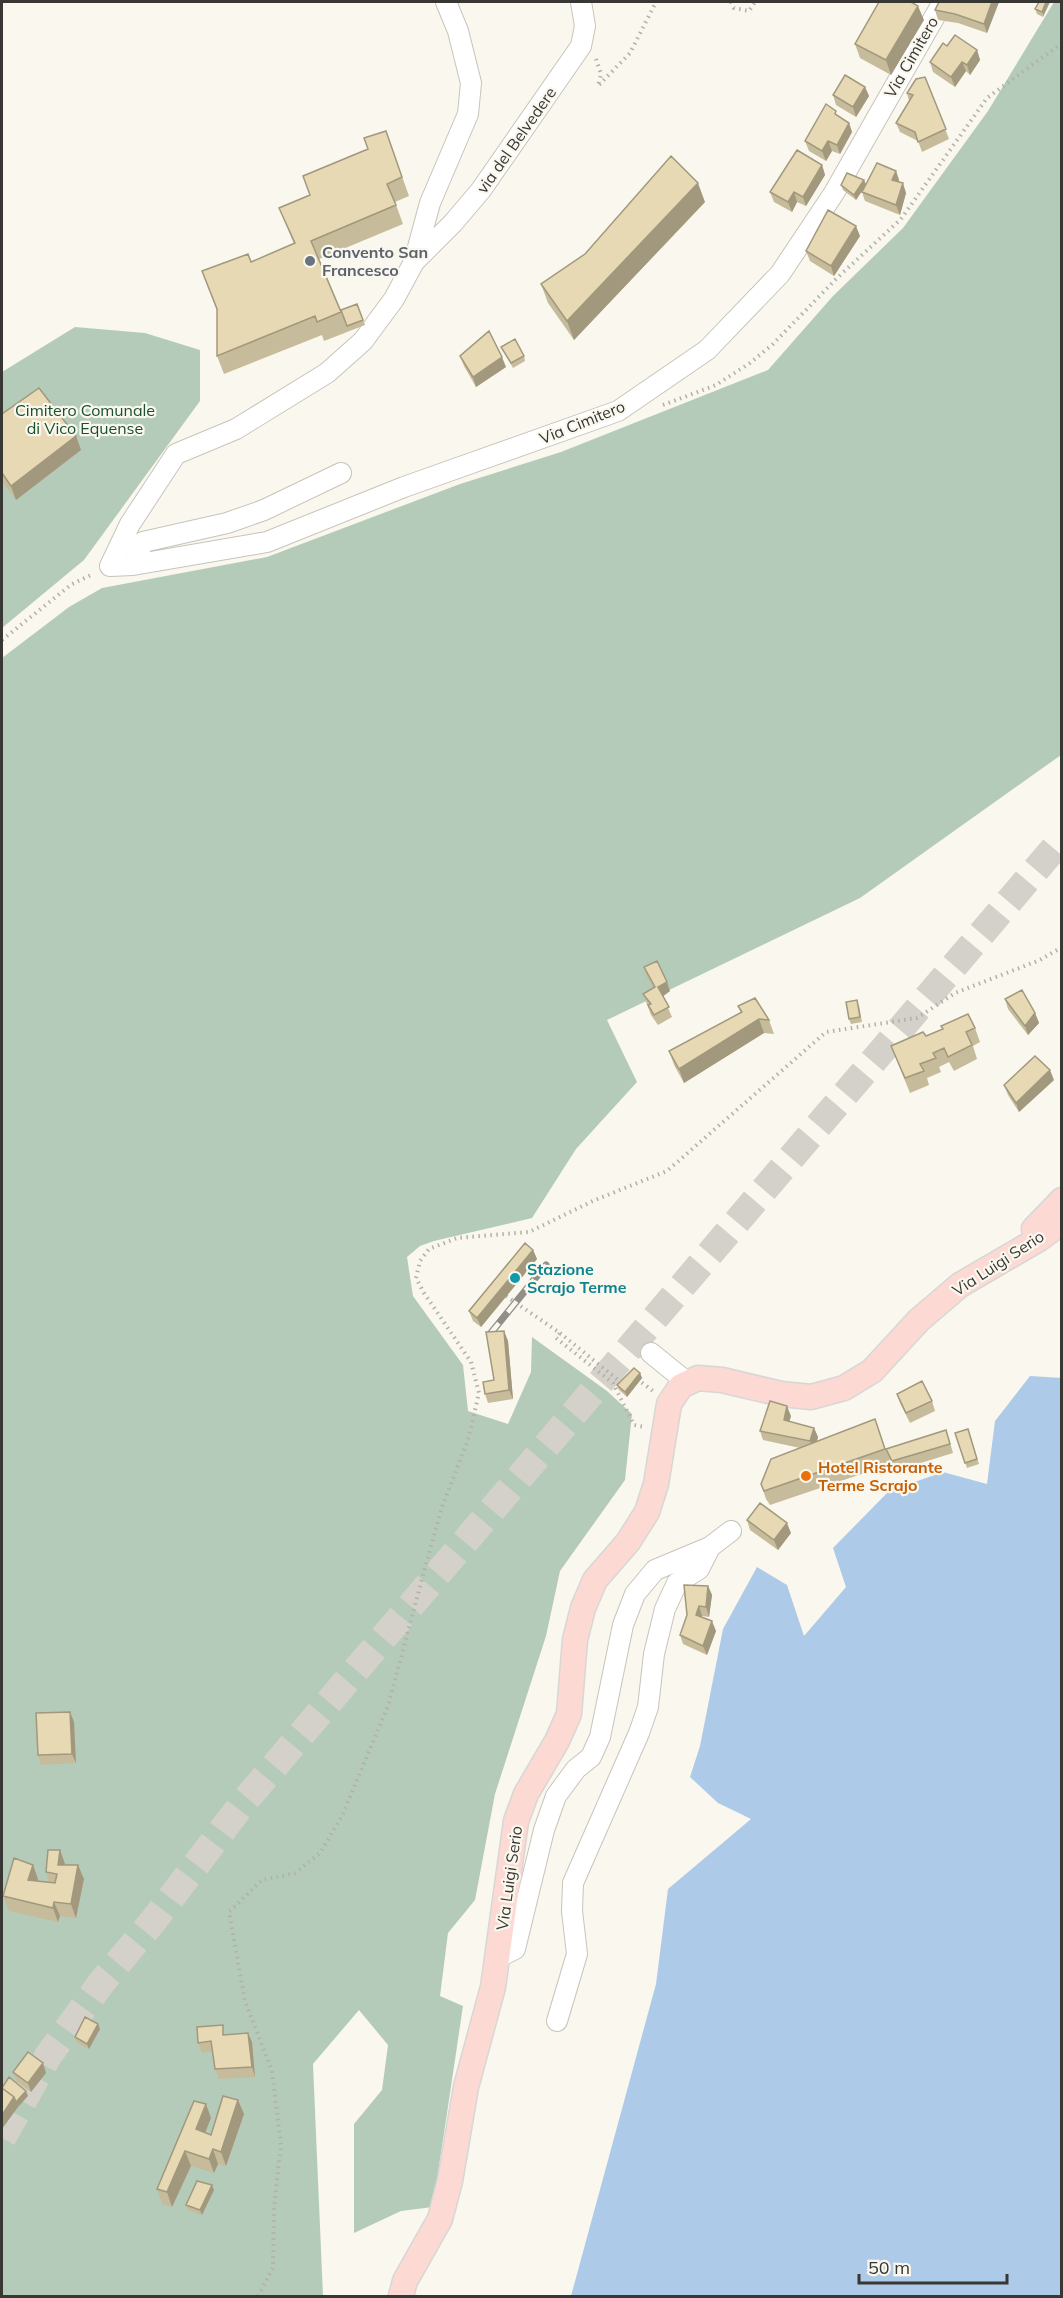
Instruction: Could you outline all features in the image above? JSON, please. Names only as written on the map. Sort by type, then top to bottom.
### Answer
[{"type":"main road","points":[[1003,1260],[1062,1200]]},
{"type":"main road","name":"Via Luigi Serio","points":[[401,2296],[405,2281],[440,2218],[450,2181],[466,2087],[493,1987],[516,1821],[526,1794],[557,1741],[568,1714],[575,1640],[583,1608],[595,1580],[628,1542],[646,1512],[656,1484],[669,1404],[681,1386],[698,1378],[722,1380],[781,1394],[811,1397],[844,1388],[872,1371],[919,1320],[960,1285],[1039,1239],[1062,1221]]},
{"type":"street","points":[[110,566],[130,524],[176,454],[236,429],[327,373],[363,340],[394,299],[414,262],[430,203],[468,114],[471,83],[458,31],[446,2]]},
{"type":"street","name":"via del Belvedere","points":[[414,262],[453,223],[481,190],[580,46],[585,26],[581,2]]},
{"type":"street","name":"Via Cimitero","points":[[110,566],[133,565],[267,542],[404,487],[618,411],[707,350],[780,274],[834,193],[943,2]]},
{"type":"street","points":[[133,565],[143,542],[227,523],[255,513],[341,473]]},
{"type":"street","points":[[651,1353],[688,1383]]},
{"type":"street","points":[[497,1958],[516,1949],[544,1830],[556,1796],[576,1769],[591,1757],[600,1737],[623,1625],[635,1594],[655,1570],[711,1547],[731,1531]]},
{"type":"street","points":[[557,2021],[577,1954],[572,1911],[573,1883],[639,1733],[648,1707],[654,1654],[664,1609],[677,1583],[699,1569],[711,1547]]},
{"type":"path","points":[[582,38],[597,59],[601,74],[598,86],[630,53],[656,2]]},
{"type":"path","points":[[731,2],[734,8],[748,11],[755,2]]},
{"type":"path","points":[[2,640],[72,584],[110,566]]},
{"type":"path","points":[[258,2296],[273,2268],[274,2208],[281,2145],[272,2071],[245,2001],[229,1912],[262,1880],[295,1873],[320,1853],[342,1816],[388,1706],[442,1507],[468,1440],[479,1393],[471,1362],[416,1278],[420,1261],[429,1249],[457,1238],[529,1232],[595,1200],[667,1171],[826,1032],[916,1018],[955,993],[1040,960],[1062,947]]},
{"type":"path","points":[[506,1296],[560,1334],[624,1384]]},
{"type":"path","points":[[560,1334],[556,1338],[613,1383],[634,1425],[648,1428]]},
{"type":"green space","points":[[1054,2],[1061,2],[1061,755],[860,898],[607,1020],[637,1082],[576,1149],[532,1218],[434,1241],[420,1246],[407,1257],[413,1296],[463,1365],[468,1411],[508,1424],[531,1372],[532,1337],[607,1391],[632,1414],[625,1480],[560,1571],[546,1636],[495,1794],[475,1900],[448,1933],[440,1996],[463,2006],[433,2207],[401,2211],[354,2233],[354,2124],[382,2090],[388,2045],[359,2010],[313,2064],[323,2296],[2,2296],[2,658],[69,607],[102,588],[267,557],[460,484],[561,452],[768,370],[833,296],[903,228],[988,111]]},
{"type":"green space","name":"Cimitero Comunale di Vico Equense","points":[[75,327],[145,333],[200,350],[200,401],[84,560],[2,628],[2,372]]},
{"type":"water","points":[[1030,1376],[1062,1378],[1061,2296],[571,2296],[656,1984],[668,1889],[751,1819],[718,1803],[690,1777],[700,1746],[723,1629],[757,1567],[787,1585],[804,1636],[846,1587],[833,1548],[889,1491],[943,1472],[987,1484],[995,1421]]},
{"type":"building","points":[[879,2],[911,2],[918,6],[886,60],[855,44]]},
{"type":"building","points":[[939,2],[992,2],[984,24],[935,10]]},
{"type":"building","points":[[1039,2],[1046,2],[1042,12],[1035,9]]},
{"type":"building","points":[[955,35],[977,50],[967,65],[962,62],[951,77],[930,62],[943,43],[947,46]]},
{"type":"building","points":[[845,75],[865,87],[853,107],[833,95]]},
{"type":"building","points":[[925,77],[946,129],[918,142],[915,132],[896,123],[913,95],[907,93],[916,79]]},
{"type":"building","points":[[826,104],[836,111],[835,114],[849,123],[837,145],[828,141],[822,151],[805,141]]},
{"type":"building","name":"Convento San Francesco","points":[[386,131],[402,177],[387,184],[396,205],[311,241],[341,312],[317,322],[315,316],[217,356],[217,309],[202,271],[248,254],[251,262],[295,243],[279,208],[310,195],[303,176],[368,149],[364,138]]},
{"type":"building","points":[[797,150],[822,165],[803,197],[794,192],[788,202],[770,192]]},
{"type":"building","points":[[671,156],[698,183],[567,321],[541,284],[585,254]]},
{"type":"building","points":[[877,163],[896,171],[892,180],[903,183],[896,205],[862,192]]},
{"type":"building","points":[[847,173],[864,180],[854,195],[841,185]]},
{"type":"building","points":[[828,210],[856,226],[831,266],[806,251]]},
{"type":"building","points":[[357,304],[363,320],[347,326],[341,310]]},
{"type":"building","points":[[489,331],[502,357],[473,377],[460,356]]},
{"type":"building","points":[[515,339],[524,356],[511,363],[501,347]]},
{"type":"building","points":[[39,388],[76,436],[11,486],[2,473],[2,414]]},
{"type":"building","points":[[657,961],[667,982],[658,987],[669,1007],[654,1015],[648,1005],[651,1004],[643,994],[655,987],[644,967]]},
{"type":"building","points":[[1022,990],[1035,1013],[1025,1026],[1005,999]]},
{"type":"building","points":[[755,998],[769,1020],[759,1019],[679,1069],[669,1051],[742,1012],[738,1006]]},
{"type":"building","points":[[857,1000],[860,1017],[849,1019],[846,1002]]},
{"type":"building","points":[[968,1014],[975,1028],[966,1032],[972,1045],[948,1057],[944,1048],[933,1053],[936,1058],[920,1064],[924,1071],[905,1078],[891,1046],[923,1032],[926,1036],[943,1029],[941,1026]]},
{"type":"building","points":[[1035,1056],[1050,1070],[1016,1103],[1004,1085]]},
{"type":"building","points":[[525,1243],[533,1250],[477,1318],[469,1311]]},
{"type":"building","points":[[504,1331],[509,1390],[485,1394],[483,1382],[494,1380],[486,1332]]},
{"type":"building","points":[[634,1368],[640,1373],[625,1392],[617,1385]]},
{"type":"building","points":[[922,1381],[932,1401],[906,1413],[897,1394]]},
{"type":"building","points":[[770,1401],[787,1406],[784,1420],[814,1428],[810,1441],[760,1431]]},
{"type":"building","points":[[875,1419],[885,1449],[764,1491],[761,1484],[771,1459]]},
{"type":"building","points":[[968,1429],[977,1459],[965,1463],[955,1433]]},
{"type":"building","points":[[946,1430],[950,1444],[892,1461],[886,1449]]},
{"type":"building","points":[[760,1503],[787,1523],[774,1540],[747,1520]]},
{"type":"building","points":[[684,1585],[708,1586],[706,1607],[699,1606],[696,1615],[712,1621],[703,1646],[680,1635],[687,1615]]},
{"type":"building","points":[[70,1712],[72,1754],[38,1755],[36,1713]]},
{"type":"building","points":[[48,1850],[60,1850],[58,1865],[78,1865],[71,1904],[54,1902],[53,1908],[3,1896],[14,1858],[33,1865],[28,1880],[55,1883],[57,1874],[46,1872]]},
{"type":"building","points":[[85,2017],[98,2024],[87,2044],[75,2037]]},
{"type":"building","points":[[223,2025],[223,2035],[248,2033],[252,2067],[215,2069],[211,2041],[198,2043],[197,2027]]},
{"type":"building","points":[[28,2052],[43,2063],[28,2083],[13,2072]]},
{"type":"building","points":[[9,2077],[26,2091],[16,2102],[14,2097],[2,2088]]},
{"type":"building","points":[[2,2088],[14,2097],[2,2115]]},
{"type":"building","points":[[223,2096],[238,2100],[221,2152],[213,2149],[209,2159],[185,2151],[167,2192],[157,2189],[194,2101],[206,2104],[196,2129],[211,2135]]},
{"type":"building","points":[[197,2181],[212,2185],[200,2210],[186,2205]]},
{"type":"tunnel","points":[[2,2138],[48,2056],[102,1982],[154,1920],[243,1803],[1062,839]]},
{"type":"tunnel","points":[[634,1340],[651,1353]]},
{"type":"railway","points":[[490,1334],[546,1265]]},
{"type":"place","name":"Convento San Francesco","points":[[310,261]]},
{"type":"place","name":"Stazione Scrajo Terme","points":[[515,1278]]},
{"type":"place","name":"Hotel Ristorante Terme Scrajo","points":[[806,1476]]}]
